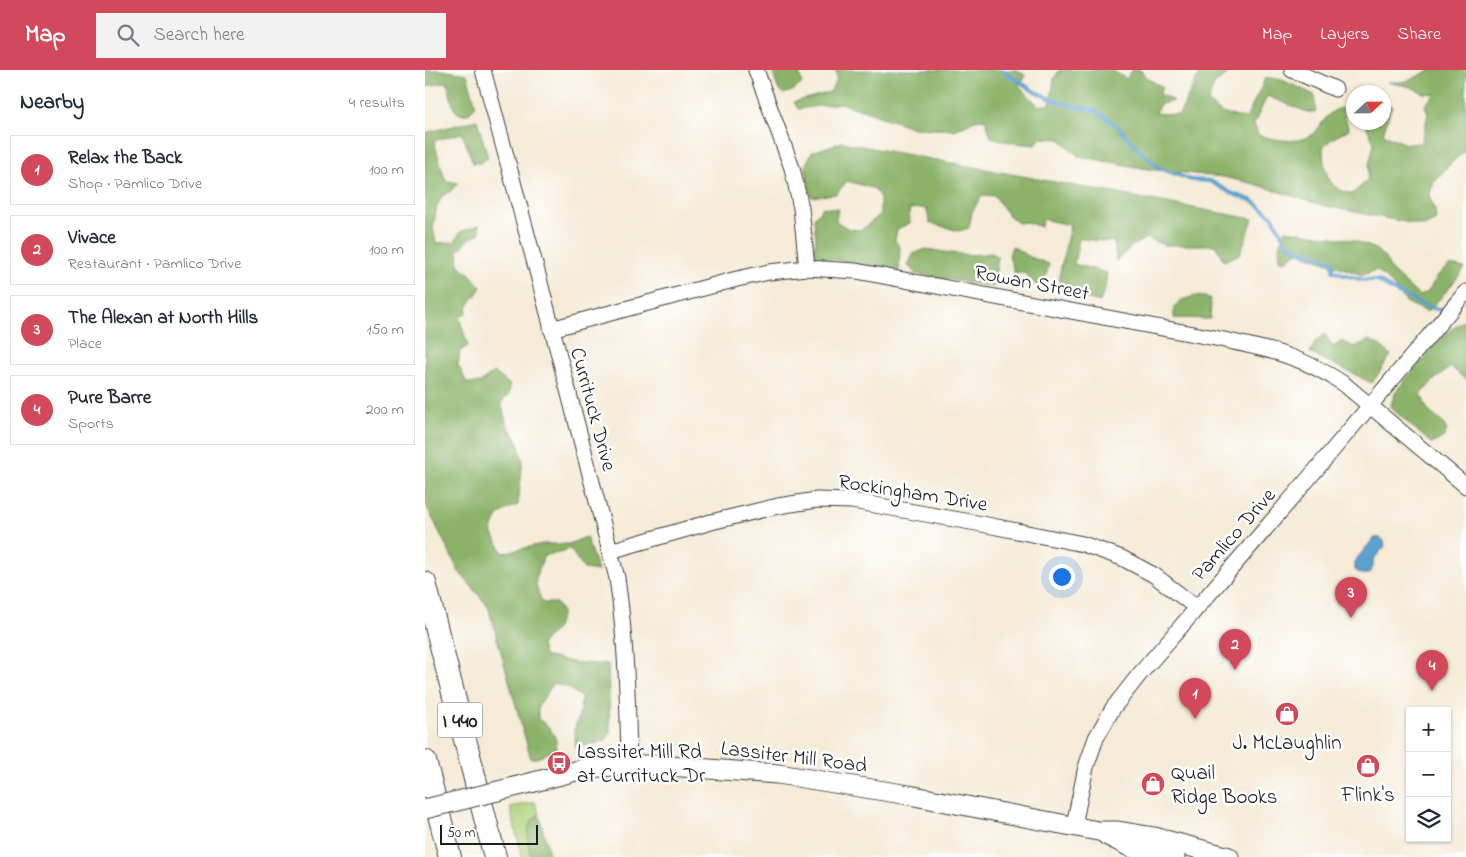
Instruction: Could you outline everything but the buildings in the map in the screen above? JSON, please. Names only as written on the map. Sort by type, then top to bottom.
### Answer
[{"type":"highway","name":"I 440","points":[[425,583],[495,857]]},
{"type":"highway","name":"I 440","points":[[425,761],[450,857]]},
{"type":"main road","name":"Lassiter Mill Road","points":[[425,809],[587,768],[629,765],[720,769],[795,776],[1074,825],[1098,831],[1132,848],[1175,857]]},
{"type":"main road","name":"Lassiter Mill Road","points":[[1098,831],[1118,831],[1162,839],[1229,857]]},
{"type":"street","name":"Currituck Drive","points":[[483,70],[610,551],[622,612],[629,765]]},
{"type":"street","points":[[756,70],[793,168],[801,208],[807,268]]},
{"type":"street","points":[[1292,70],[1335,88]]},
{"type":"street","name":"Rowan Street","points":[[551,329],[737,278],[807,268],[856,271],[1287,354],[1327,372],[1344,384],[1466,486]]},
{"type":"street","name":"Pamlico Drive","points":[[1074,825],[1086,767],[1096,738],[1113,708],[1139,675],[1298,492],[1466,292]]},
{"type":"street","name":"Rockingham Drive","points":[[610,551],[703,524],[778,506],[817,500],[852,501],[1083,544],[1122,558],[1154,576],[1197,608]]},
{"type":"green space","points":[[425,70],[441,70],[467,74],[476,106],[468,114],[459,114],[454,109],[447,82],[425,87]]},
{"type":"green space","points":[[772,70],[798,70],[802,83],[794,90],[784,94],[778,89]]},
{"type":"green space","points":[[836,70],[1017,70],[1026,76],[1019,86],[1039,106],[1050,104],[1054,79],[1059,70],[1111,70],[1127,79],[1131,70],[1141,70],[1146,78],[1163,87],[1159,94],[1174,101],[1160,104],[1155,113],[1179,115],[1201,70],[1232,70],[1214,84],[1208,102],[1222,113],[1246,119],[1266,77],[1282,80],[1315,95],[1316,112],[1307,112],[1267,96],[1254,124],[1258,135],[1283,140],[1302,139],[1313,134],[1331,113],[1342,108],[1347,130],[1323,147],[1323,158],[1327,175],[1333,185],[1340,190],[1352,194],[1367,181],[1374,143],[1368,130],[1384,130],[1383,134],[1406,144],[1421,143],[1428,114],[1425,105],[1435,94],[1423,93],[1411,87],[1387,82],[1405,82],[1431,70],[1466,70],[1466,150],[1434,182],[1429,196],[1435,210],[1436,220],[1424,226],[1321,205],[1255,184],[1223,177],[1147,169],[1078,156],[1060,139],[1041,138],[1035,145],[1013,143],[991,137],[985,119],[975,120],[955,130],[914,128],[841,103],[798,109],[794,102],[830,92],[837,80]]},
{"type":"green space","points":[[477,120],[488,158],[480,163],[473,163],[462,133],[434,141],[445,180],[458,183],[451,191],[442,196],[437,206],[433,227],[436,243],[455,242],[460,232],[479,225],[480,233],[468,240],[458,251],[459,266],[470,274],[481,287],[470,303],[466,314],[459,317],[468,346],[460,351],[458,365],[467,383],[480,383],[494,372],[510,385],[509,394],[501,403],[507,425],[517,439],[523,461],[518,505],[507,509],[497,518],[492,532],[503,553],[542,544],[569,544],[586,537],[598,571],[584,569],[570,549],[544,556],[536,579],[537,589],[543,603],[556,603],[562,612],[557,628],[541,645],[544,656],[577,663],[608,664],[610,733],[605,741],[576,748],[574,730],[580,713],[581,697],[567,687],[554,683],[538,706],[538,719],[551,730],[557,748],[540,757],[531,759],[488,606],[459,572],[425,503],[425,133]]},
{"type":"green space","points":[[842,142],[1253,219],[1240,254],[1224,261],[1215,245],[1164,245],[1147,238],[1132,246],[1116,261],[1114,242],[1079,239],[1074,264],[1107,273],[1105,289],[1100,302],[1062,292],[1059,277],[1070,225],[1042,219],[1041,227],[1026,222],[1018,223],[1007,214],[995,196],[982,195],[972,212],[969,228],[959,231],[930,223],[926,208],[909,209],[910,223],[897,229],[895,240],[900,248],[899,271],[813,256],[816,239],[814,218],[823,207],[838,209],[836,221],[849,229],[861,230],[880,215],[880,198],[875,189],[847,181],[836,194],[811,197],[805,166],[812,152]]},
{"type":"green space","points":[[1285,230],[1353,240],[1376,249],[1386,259],[1391,270],[1419,296],[1428,292],[1438,275],[1450,265],[1465,268],[1427,312],[1406,302],[1390,282],[1377,270],[1362,275],[1297,252],[1287,260],[1280,260],[1279,246]]},
{"type":"green space","points":[[1012,246],[1030,257],[1049,264],[1044,283],[1037,286],[1024,273],[1015,274],[1009,256]]},
{"type":"green space","points":[[926,249],[968,255],[992,253],[998,257],[994,287],[916,274],[908,266],[913,254]]},
{"type":"green space","points":[[1196,296],[1210,298],[1210,319],[1174,318],[1174,307],[1184,299]]},
{"type":"green space","points":[[1466,319],[1466,380],[1451,367],[1435,379],[1421,394],[1428,411],[1442,422],[1447,430],[1444,437],[1432,444],[1390,407],[1396,391],[1441,337]]},
{"type":"green space","points":[[1325,334],[1330,343],[1335,346],[1341,341],[1355,347],[1369,340],[1381,346],[1391,355],[1372,383],[1310,353],[1315,342]]},
{"type":"green space","points":[[535,802],[539,815],[534,818],[529,827],[528,840],[531,857],[522,857],[510,807]]},
{"type":"green space","points":[[539,815],[550,857],[531,857],[528,840],[529,827],[534,818]]},
{"type":"water","points":[[1374,538],[1381,538],[1385,546],[1373,560],[1373,567],[1369,574],[1361,574],[1355,570],[1355,561]]},
{"type":"waterway","points":[[1002,70],[1032,90],[1051,99],[1075,107],[1095,110],[1116,125],[1159,168],[1191,180],[1210,181],[1231,193],[1253,201],[1273,217],[1286,243],[1298,250],[1333,261],[1333,271],[1364,280],[1377,280],[1392,290],[1423,305],[1441,310]]},
{"type":"place","name":"The Alexan at North Hills","points":[[1351,618]]},
{"type":"place","name":"Vivace","points":[[1235,670]]},
{"type":"place","name":"Pure Barre","points":[[1432,691]]},
{"type":"place","name":"J. McLaughlin","points":[[1287,714]]},
{"type":"place","name":"Relax the Back","points":[[1195,719]]},
{"type":"place","name":"Lassiter Mill Rd at Currituck Dr","points":[[559,763]]},
{"type":"place","name":"Flink's","points":[[1368,766]]},
{"type":"place","name":"Quail Ridge Books","points":[[1153,784]]}]
